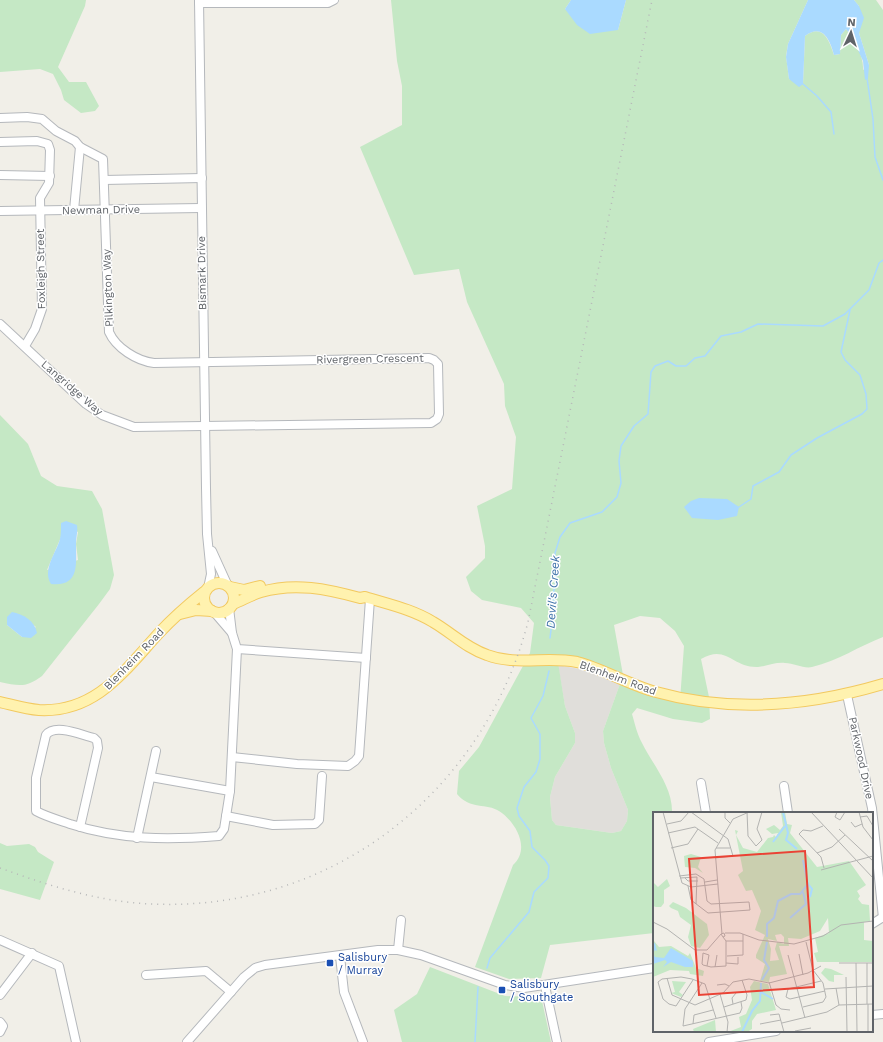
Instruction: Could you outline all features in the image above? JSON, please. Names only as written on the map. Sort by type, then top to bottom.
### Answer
[{"type":"main road","name":"Blenheim Road","points":[[228,585],[244,590],[278,582],[310,582],[345,588],[367,598],[421,615],[434,622],[460,642],[489,656],[516,661],[550,660],[576,662],[655,692],[702,703],[759,705],[805,702],[847,695],[883,684]]},
{"type":"main road","points":[[180,614],[196,610],[213,612],[223,612],[231,606],[233,594],[228,585],[217,583],[206,590],[205,604],[213,612]]},
{"type":"main road","name":"Blenheim Road","points":[[231,606],[262,592],[290,587],[324,589],[360,598],[367,598]]},
{"type":"main road","name":"Blenheim Road","points":[[0,702],[40,710],[64,708],[83,703],[98,695],[112,684],[161,631],[206,590]]},
{"type":"street","points":[[199,1],[328,3],[334,0]]},
{"type":"street","name":"Bismark Drive","points":[[199,1],[205,427],[208,545],[211,574],[206,590]]},
{"type":"street","points":[[0,118],[38,118],[75,141],[80,147],[74,210]]},
{"type":"street","points":[[0,142],[37,140],[48,144],[50,176],[0,175]]},
{"type":"street","name":"Pilkington Way","points":[[80,147],[103,159],[109,326],[111,337],[129,354],[145,362],[204,362]]},
{"type":"street","name":"Foxleigh Street","points":[[25,346],[35,329],[42,309],[40,198],[48,187],[50,176]]},
{"type":"street","points":[[104,180],[202,178]]},
{"type":"street","name":"Newman Drive","points":[[0,211],[201,208]]},
{"type":"street","name":"Langridge Way","points":[[0,324],[86,404],[102,416],[134,427],[205,427]]},
{"type":"street","name":"Rivergreen Crescent","points":[[204,362],[429,358],[438,364],[439,414],[437,419],[431,423],[205,427]]},
{"type":"street","name":"Bismark Drive","points":[[208,545],[228,585]]},
{"type":"street","points":[[232,757],[297,764],[348,766],[355,761],[359,756],[366,658],[367,598]]},
{"type":"street","points":[[80,827],[98,748],[97,741],[94,738],[55,729],[49,731],[46,735],[36,778],[36,811],[44,816],[80,827],[108,835],[137,838],[219,836],[224,829],[230,791],[237,649],[232,633],[231,606]]},
{"type":"street","points":[[213,612],[232,633]]},
{"type":"street","points":[[237,649],[366,658]]},
{"type":"street","name":"Parkwood Drive","points":[[847,695],[872,812]]},
{"type":"street","points":[[137,838],[156,751]]},
{"type":"street","points":[[226,816],[273,825],[315,824],[319,820],[322,776]]},
{"type":"street","points":[[151,777],[230,791]]},
{"type":"street","points":[[701,783],[706,812]]},
{"type":"street","points":[[784,786],[788,812]]},
{"type":"street","name":"Parkwood Drive","points":[[873,818],[883,917]]},
{"type":"street","points":[[873,923],[883,917]]},
{"type":"street","points":[[398,950],[402,920]]},
{"type":"street","points":[[0,940],[57,964],[60,968],[76,1042]]},
{"type":"street","points":[[187,1042],[250,972],[260,966],[378,950],[398,950],[421,956],[511,987],[531,988],[653,968]]},
{"type":"street","points":[[0,996],[32,953]]},
{"type":"street","points":[[340,956],[344,992],[363,1042]]},
{"type":"street","points":[[146,975],[206,971],[231,992]]},
{"type":"street","points":[[545,986],[557,1042]]},
{"type":"street","points":[[873,1015],[883,1014]]},
{"type":"street","points":[[0,1022],[2,1026],[0,1032]]},
{"type":"street","points":[[709,1042],[759,1036],[773,1032]]},
{"type":"shaded area","points":[[558,665],[590,671],[621,681],[603,731],[604,743],[611,768],[628,810],[627,821],[621,831],[612,833],[556,825],[552,820],[550,797],[555,777],[575,743],[575,733],[565,706]]},
{"type":"green space","points":[[0,0],[86,0],[85,6],[58,67],[69,82],[86,82],[99,106],[95,111],[81,113],[64,100],[53,74],[40,69],[0,72]]},
{"type":"green space","points":[[391,0],[571,0],[565,9],[618,30],[626,0],[808,0],[788,44],[786,56],[789,79],[803,84],[805,36],[811,32],[820,32],[830,43],[834,55],[840,54],[841,35],[846,29],[853,38],[858,49],[862,60],[863,70],[869,65],[859,33],[859,6],[854,0],[876,0],[883,10],[883,637],[831,661],[812,667],[802,667],[788,663],[758,667],[749,666],[724,655],[717,654],[701,659],[709,697],[710,719],[702,723],[673,719],[637,708],[632,714],[637,733],[666,785],[672,812],[653,812],[653,933],[550,945],[541,978],[509,979],[475,967],[513,865],[518,859],[521,851],[521,844],[516,829],[499,811],[467,802],[457,794],[459,771],[479,747],[530,653],[534,623],[521,608],[482,600],[471,591],[466,577],[485,558],[485,546],[477,506],[512,489],[516,437],[505,406],[504,384],[467,302],[459,269],[414,275],[360,147],[402,125],[402,86],[397,61]],"holes":[[[640,616],[660,618],[675,631],[684,646],[680,700],[621,681],[603,731],[604,743],[611,768],[628,810],[627,821],[621,831],[612,833],[556,825],[552,820],[550,797],[555,777],[575,743],[575,733],[565,706],[557,656],[592,661],[623,675],[614,625]]]},
{"type":"green space","points":[[0,415],[28,444],[41,476],[57,486],[92,491],[102,509],[114,575],[110,589],[42,676],[31,683],[22,685],[0,682]],"holes":[[[61,523],[78,532],[76,544],[78,560],[47,570],[61,537]],[[31,623],[36,627],[22,637],[7,625]]]},
{"type":"green space","points":[[0,843],[7,846],[29,844],[35,847],[38,852],[54,862],[40,900],[0,889]]},
{"type":"green space","points":[[430,967],[505,996],[535,997],[542,1001],[551,1042],[402,1042],[394,1010],[417,994]]},
{"type":"water","points":[[571,0],[626,0],[618,30],[590,34],[577,25],[565,9]]},
{"type":"water","points":[[808,0],[854,0],[859,6],[864,18],[859,33],[869,65],[868,78],[865,80],[863,61],[852,37],[846,29],[841,35],[840,54],[834,55],[828,39],[821,32],[811,32],[805,36],[803,84],[799,87],[789,79],[786,57],[788,44]]},
{"type":"water","points":[[699,498],[727,499],[739,507],[737,516],[718,520],[692,518],[684,507],[691,501]]},
{"type":"water","points":[[66,521],[77,525],[76,566],[72,578],[67,582],[51,584],[48,573],[49,567],[60,539],[61,523]]},
{"type":"water","points":[[12,612],[20,614],[28,619],[34,625],[37,633],[31,638],[22,637],[7,625],[7,617]]},
{"type":"waterway","name":"Devil's Creek","points":[[867,78],[873,119],[875,157],[883,180]]},
{"type":"waterway","points":[[803,84],[817,96],[831,112],[834,134]]},
{"type":"waterway","name":"Devil's Creek","points":[[550,638],[554,605],[553,594],[556,581],[555,553],[560,537],[570,523],[602,512],[617,497],[621,483],[619,461],[621,446],[634,426],[648,414],[651,372],[655,366],[668,361],[676,366],[686,366],[695,358],[705,356],[721,336],[741,332],[758,324],[823,326],[845,314],[869,290],[879,263],[883,260]]},
{"type":"waterway","points":[[739,507],[751,499],[753,486],[779,472],[791,455],[817,438],[862,414],[867,409],[866,394],[860,375],[845,360],[841,352],[850,310]]},
{"type":"waterway","name":"Devil's Creek","points":[[487,968],[490,958],[529,912],[534,892],[548,878],[549,866],[532,847],[530,831],[519,816],[517,808],[524,787],[536,772],[540,759],[540,734],[531,718],[543,696],[549,671]]},
{"type":"waterway","name":"Devil's Creek","points":[[475,1042],[478,987]]},
{"type":"railway","points":[[0,868],[56,887],[132,903],[152,904],[218,901],[280,887],[338,863],[391,830],[437,788],[476,739],[506,684],[528,622],[652,0]]},
{"type":"place","name":"Salisbury / Murray","points":[[330,963]]},
{"type":"place","name":"Salisbury / Southgate","points":[[502,990]]}]
